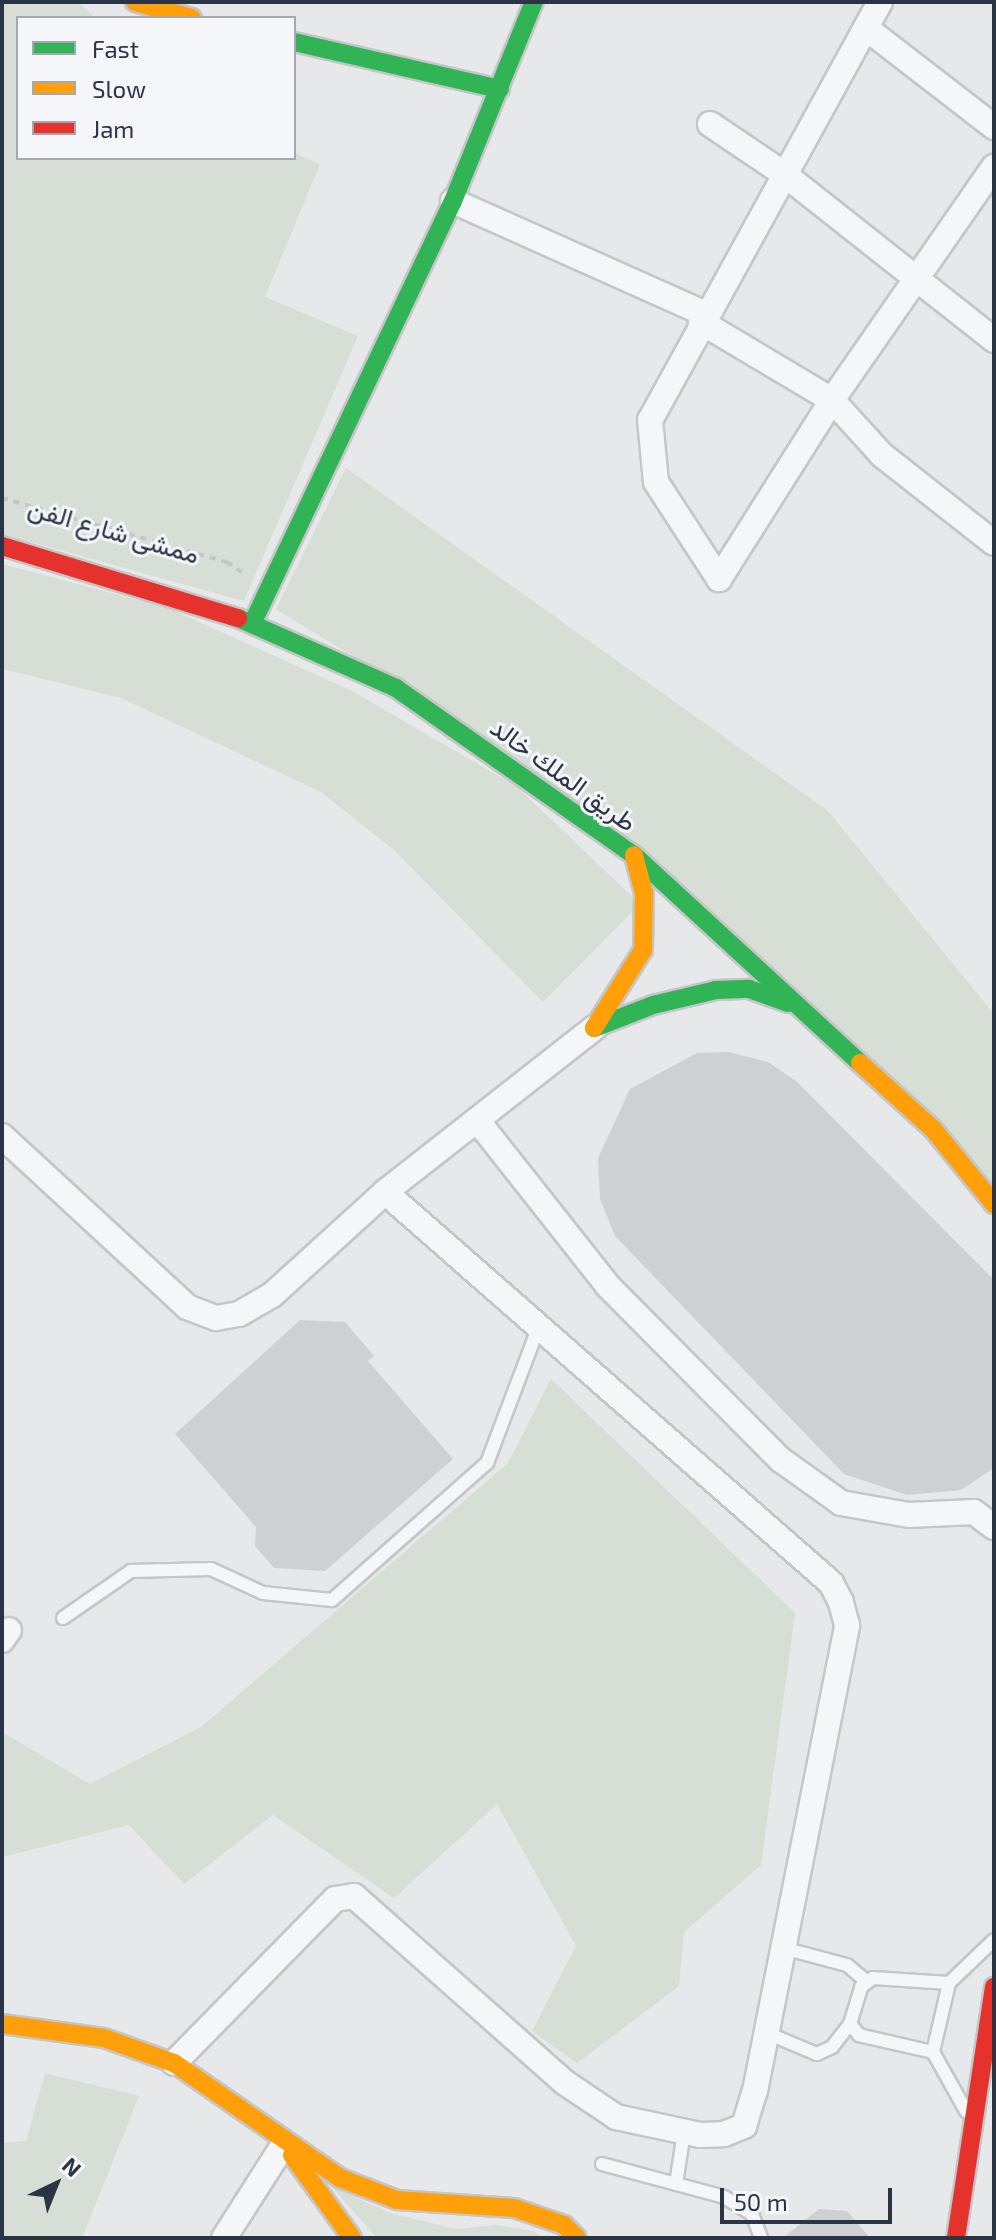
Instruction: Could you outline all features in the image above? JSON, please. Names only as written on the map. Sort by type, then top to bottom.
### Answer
[{"type":"street","points":[[135,2],[185,16]]},
{"type":"street","points":[[253,622],[453,201],[534,2]]},
{"type":"street","points":[[880,2],[650,420],[656,482],[719,579],[832,400],[994,167]]},
{"type":"street","points":[[866,28],[994,127]]},
{"type":"street","points":[[296,42],[500,89]]},
{"type":"street","points":[[710,124],[784,174],[994,340]]},
{"type":"street","points":[[453,201],[704,318],[832,400],[882,455],[994,543]]},
{"type":"street","name":"طريق الملك خالد","points":[[2,546],[253,622],[396,688],[634,855],[933,1129],[994,1204]]},
{"type":"street","points":[[594,1028],[643,950],[644,893],[634,855]]},
{"type":"street","points":[[2,1136],[187,1307],[216,1318],[239,1314],[272,1295],[385,1192],[594,1028],[653,1005],[716,990],[749,989],[784,1000],[837,1042]]},
{"type":"street","points":[[477,1120],[608,1286],[781,1460],[841,1503],[909,1515],[974,1512],[994,1527]]},
{"type":"street","points":[[174,2063],[335,1899],[354,1896],[564,2082],[616,2117],[684,2132],[724,2134],[744,2126],[767,2033],[847,1625],[841,1602],[831,1583],[385,1192]]},
{"type":"street","points":[[956,2238],[971,2120],[994,1987]]},
{"type":"street","points":[[2,2024],[104,2038],[174,2063],[284,2144],[340,2178],[397,2200],[514,2208],[564,2225],[577,2238]]},
{"type":"street","points":[[224,2238],[284,2144]]},
{"type":"street","points":[[284,2144],[352,2238]]},
{"type":"lane","points":[[63,1618],[131,1571],[211,1569],[263,1593],[332,1600],[487,1463],[539,1326]]},
{"type":"lane","points":[[971,2120],[933,2052],[949,1983],[994,1940]]},
{"type":"lane","points":[[783,1948],[847,1965],[866,1981],[949,1983]]},
{"type":"lane","points":[[767,2033],[817,2054],[832,2047],[850,2024],[866,1981]]},
{"type":"lane","points":[[850,2024],[859,2035],[933,2052]]},
{"type":"lane","points":[[676,2184],[684,2132]]},
{"type":"lane","points":[[602,2164],[676,2184],[742,2207],[760,2227],[761,2238]]},
{"type":"path","name":"ممشى شارع الفن","points":[[2,498],[227,562]]},
{"type":"shaded area","points":[[2,2],[79,2],[93,16],[16,16],[16,160],[296,160],[296,154],[320,164],[265,297],[358,336],[244,601],[2,534]]},
{"type":"shaded area","points":[[346,468],[828,811],[994,1014],[994,1194],[496,744],[276,609]]},
{"type":"shaded area","points":[[2,564],[168,608],[350,690],[516,786],[640,904],[543,1002],[394,850],[321,792],[121,698],[2,669]]},
{"type":"shaded area","points":[[551,1379],[795,1613],[761,1865],[684,1932],[679,1986],[577,2063],[532,2031],[576,1946],[497,1804],[394,1898],[273,1815],[184,1884],[129,1825],[2,1857],[2,1732],[90,1784],[201,1727],[508,1463]]},
{"type":"shaded area","points":[[45,2073],[139,2096],[82,2238],[2,2238],[2,2143],[26,2141]]},
{"type":"shaded area","points":[[330,2185],[389,2213],[456,2229],[496,2225],[533,2231],[544,2238],[377,2238]]},
{"type":"building","points":[[729,1052],[768,1062],[796,1081],[994,1280],[994,1468],[961,1490],[907,1495],[844,1474],[615,1236],[600,1199],[598,1158],[630,1089],[697,1053]]},
{"type":"building","points":[[300,1320],[345,1322],[374,1356],[368,1361],[453,1459],[325,1571],[274,1568],[255,1546],[256,1527],[175,1434]]},
{"type":"building","points":[[819,2209],[847,2211],[870,2238],[783,2238]]},
{"type":"traffic: fast","points":[[253,622],[453,201],[534,2]]},
{"type":"traffic: fast","points":[[296,42],[500,89]]},
{"type":"traffic: fast","points":[[238,618],[396,688],[634,855],[860,1063]]},
{"type":"traffic: fast","points":[[594,1028],[653,1005],[716,990],[749,989],[788,1003]]},
{"type":"traffic: slow","points":[[135,2],[185,16]]},
{"type":"traffic: slow","points":[[594,1028],[643,950],[644,893],[634,855]]},
{"type":"traffic: slow","points":[[860,1063],[933,1129],[994,1204]]},
{"type":"traffic: slow","points":[[2,2024],[104,2038],[174,2063],[340,2178],[397,2200],[514,2208],[564,2225],[577,2238]]},
{"type":"traffic: slow","points":[[292,2155],[352,2238]]},
{"type":"traffic: jam","points":[[2,546],[238,618]]},
{"type":"traffic: jam","points":[[956,2238],[994,1987]]}]
